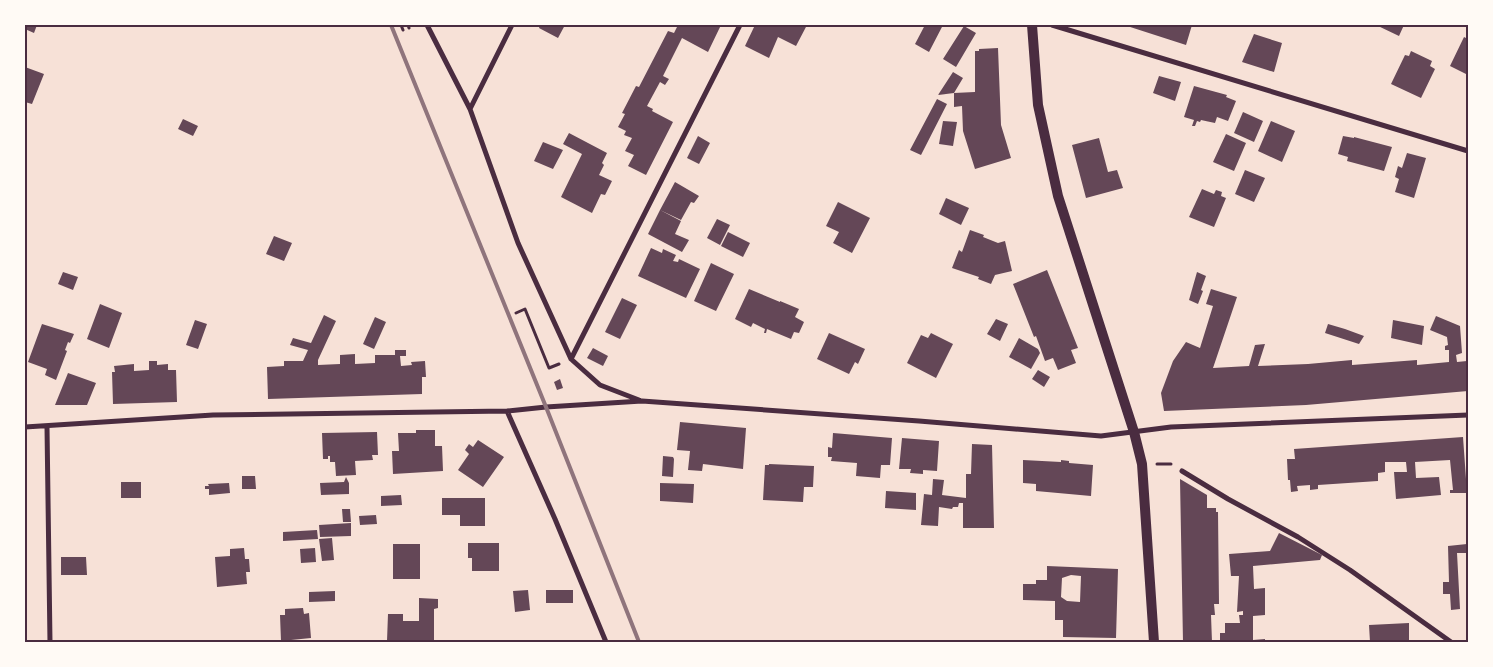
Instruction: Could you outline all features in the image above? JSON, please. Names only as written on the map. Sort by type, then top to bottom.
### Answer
[{"type":"main road","points":[[1032,25],[1038,105],[1058,196],[1134,432],[1142,464],[1154,642]]},
{"type":"street","points":[[427,25],[470,109],[518,243],[571,359],[600,385],[642,402]]},
{"type":"street","points":[[470,109],[512,25]]},
{"type":"street","points":[[571,359],[740,25]]},
{"type":"street","points":[[1052,25],[1468,152]]},
{"type":"street","points":[[25,427],[213,415],[507,411],[554,406],[642,402],[919,420],[1100,436],[1171,428],[1468,415]]},
{"type":"street","points":[[507,411],[555,519],[606,642]]},
{"type":"street","points":[[46,427],[50,642]]},
{"type":"street","points":[[1182,471],[1228,499],[1298,537],[1350,570],[1451,642]]},
{"type":"path","points":[[401,25],[403,30]]},
{"type":"path","points":[[516,313],[525,309],[549,368]]},
{"type":"path","points":[[1142,464],[1172,464],[1182,471]]},
{"type":"building","points":[[25,25],[37,25],[34,33],[25,29]]},
{"type":"building","points":[[540,25],[565,25],[558,38],[539,28]]},
{"type":"building","points":[[678,25],[721,25],[708,52],[682,38],[663,76],[669,79],[665,85],[660,82],[647,106],[653,109],[652,111],[673,122],[646,175],[628,166],[634,155],[625,151],[632,138],[624,135],[626,131],[618,127],[625,114],[622,113],[636,86],[639,87],[668,31],[674,33]]},
{"type":"building","points":[[755,25],[807,25],[796,46],[778,37],[769,58],[745,46]]},
{"type":"building","points":[[925,25],[943,25],[929,52],[915,44]]},
{"type":"building","points":[[1124,25],[1192,25],[1186,45]]},
{"type":"building","points":[[1376,25],[1404,25],[1399,36]]},
{"type":"building","points":[[964,26],[976,33],[956,67],[943,59]]},
{"type":"building","points":[[1254,34],[1282,43],[1274,72],[1242,62]]},
{"type":"building","points":[[1464,37],[1468,39],[1468,75],[1450,66]]},
{"type":"building","points":[[998,48],[1001,125],[1011,158],[975,169],[963,131],[962,106],[954,107],[954,93],[975,92],[975,51]]},
{"type":"building","points":[[1411,51],[1432,61],[1430,66],[1435,69],[1421,98],[1391,84],[1405,55],[1409,56]]},
{"type":"building","points":[[25,67],[44,74],[32,104],[25,102]]},
{"type":"building","points":[[953,72],[963,78],[954,93],[938,95]]},
{"type":"building","points":[[1159,76],[1181,82],[1175,101],[1153,93]]},
{"type":"building","points":[[1194,86],[1227,95],[1226,97],[1236,101],[1228,121],[1217,117],[1215,123],[1201,120],[1200,122],[1197,121],[1195,126],[1192,126],[1194,120],[1184,117]]},
{"type":"building","points":[[937,99],[947,104],[921,155],[910,150]]},
{"type":"building","points":[[1243,112],[1263,121],[1254,142],[1234,133]]},
{"type":"building","points":[[183,119],[198,126],[193,136],[178,129]]},
{"type":"building","points":[[943,121],[957,122],[953,146],[939,144]]},
{"type":"building","points":[[1271,121],[1295,131],[1282,162],[1258,151]]},
{"type":"building","points":[[569,133],[607,153],[599,175],[612,181],[605,195],[601,194],[592,213],[561,197],[582,154],[563,144]]},
{"type":"building","points":[[1226,134],[1246,143],[1234,171],[1213,162]]},
{"type":"building","points":[[698,136],[710,143],[699,164],[687,158]]},
{"type":"building","points":[[1343,136],[1392,147],[1384,171],[1347,161],[1348,157],[1338,154]]},
{"type":"building","points":[[1099,138],[1108,172],[1117,170],[1123,188],[1086,198],[1072,145]]},
{"type":"building","points":[[543,142],[563,150],[553,169],[534,161]]},
{"type":"building","points":[[1407,153],[1426,158],[1414,198],[1395,192],[1399,179],[1395,177],[1398,166],[1402,168]]},
{"type":"building","points":[[1245,170],[1265,178],[1254,202],[1235,194]]},
{"type":"building","points":[[675,182],[699,196],[694,203],[691,202],[681,220],[660,210]]},
{"type":"building","points":[[1202,189],[1214,194],[1216,190],[1222,192],[1221,196],[1226,198],[1214,227],[1189,217]]},
{"type":"building","points":[[946,198],[969,208],[961,225],[939,214]]},
{"type":"building","points":[[838,202],[870,218],[852,253],[833,243],[839,232],[826,226]]},
{"type":"building","points":[[660,210],[681,221],[675,234],[689,240],[682,252],[648,234]]},
{"type":"building","points":[[717,219],[730,225],[720,245],[707,238]]},
{"type":"building","points":[[970,230],[998,243],[1005,241],[1012,271],[995,275],[991,284],[978,279],[979,277],[952,268],[959,250],[962,252]]},
{"type":"building","points":[[728,232],[750,243],[743,257],[721,246]]},
{"type":"building","points":[[274,236],[292,243],[284,261],[266,254]]},
{"type":"building","points":[[651,248],[662,253],[663,249],[676,255],[673,261],[678,262],[679,259],[700,269],[686,298],[638,276]]},
{"type":"building","points":[[711,263],[734,274],[716,311],[694,301]]},
{"type":"building","points":[[1047,270],[1078,348],[1071,350],[1076,363],[1058,370],[1053,358],[1045,361],[1013,284]]},
{"type":"building","points":[[63,272],[78,277],[73,290],[58,284]]},
{"type":"building","points":[[1197,272],[1206,276],[1198,304],[1189,300]]},
{"type":"building","points":[[749,289],[799,309],[795,317],[804,322],[799,333],[794,332],[791,339],[767,329],[766,333],[764,333],[765,329],[753,323],[751,327],[735,319]]},
{"type":"building","points":[[1211,289],[1237,297],[1213,368],[1249,366],[1255,345],[1265,344],[1258,366],[1352,360],[1352,365],[1417,360],[1417,365],[1449,362],[1449,350],[1445,350],[1445,346],[1448,345],[1447,337],[1430,330],[1436,316],[1460,326],[1462,353],[1456,355],[1457,362],[1467,361],[1466,356],[1468,356],[1468,391],[1306,405],[1164,411],[1161,393],[1173,361],[1186,342],[1200,348],[1213,306],[1206,304]]},
{"type":"building","points":[[622,298],[637,305],[620,339],[605,332]]},
{"type":"building","points":[[100,304],[122,313],[109,348],[87,339]]},
{"type":"building","points":[[324,315],[336,321],[318,360],[318,365],[340,364],[340,355],[355,354],[355,364],[375,363],[375,355],[395,355],[395,350],[406,350],[406,356],[400,356],[401,366],[412,365],[411,362],[425,361],[426,377],[422,377],[422,394],[268,399],[267,367],[284,366],[284,361],[303,361],[308,350],[290,345],[293,338],[311,343]]},
{"type":"building","points":[[375,317],[386,322],[374,349],[363,344]]},
{"type":"building","points":[[996,319],[1008,324],[1000,341],[987,334]]},
{"type":"building","points":[[195,320],[207,324],[198,349],[186,345]]},
{"type":"building","points":[[1393,320],[1424,326],[1422,345],[1391,338]]},
{"type":"building","points":[[42,324],[74,334],[70,343],[68,342],[65,350],[67,351],[56,380],[45,375],[47,369],[28,362]]},
{"type":"building","points":[[1328,324],[1364,336],[1359,344],[1325,333]]},
{"type":"building","points":[[829,333],[865,349],[858,364],[855,362],[849,374],[817,359]]},
{"type":"building","points":[[931,333],[953,344],[936,378],[907,363],[921,335],[928,338]]},
{"type":"building","points":[[1019,338],[1038,349],[1040,353],[1031,369],[1009,357]]},
{"type":"building","points":[[593,348],[608,356],[603,366],[587,358]]},
{"type":"building","points":[[149,361],[157,361],[157,365],[168,364],[168,370],[176,370],[177,402],[113,404],[112,372],[115,372],[114,366],[134,364],[134,371],[149,370]]},
{"type":"building","points":[[1038,370],[1050,377],[1044,387],[1032,379]]},
{"type":"building","points":[[68,373],[96,383],[87,405],[55,405]]},
{"type":"building","points":[[560,379],[563,388],[557,390],[554,382]]},
{"type":"building","points":[[680,422],[746,428],[743,469],[703,464],[702,471],[688,470],[690,451],[677,450]]},
{"type":"building","points":[[416,430],[435,430],[435,446],[442,446],[443,471],[393,474],[392,451],[399,451],[398,433],[416,433]]},
{"type":"building","points":[[377,432],[378,455],[372,455],[373,460],[355,461],[356,475],[336,476],[335,462],[330,462],[330,456],[328,456],[328,459],[323,459],[322,433]]},
{"type":"building","points":[[833,433],[892,438],[890,465],[881,465],[880,478],[856,476],[857,463],[831,461],[832,457],[828,457],[828,447],[832,448]]},
{"type":"building","points":[[1463,437],[1467,493],[1450,493],[1450,490],[1453,490],[1450,460],[1415,462],[1416,478],[1439,477],[1441,495],[1396,499],[1394,472],[1407,472],[1406,462],[1385,462],[1385,472],[1378,473],[1378,481],[1318,485],[1318,489],[1310,490],[1310,485],[1297,486],[1298,491],[1291,492],[1290,480],[1288,480],[1287,459],[1295,459],[1294,449]]},
{"type":"building","points":[[902,438],[939,441],[937,471],[923,470],[923,474],[910,473],[911,469],[899,469]]},
{"type":"building","points":[[478,440],[504,457],[483,487],[458,470],[469,454],[465,450],[469,444],[473,447]]},
{"type":"building","points":[[972,444],[992,445],[994,528],[963,528],[963,503],[959,503],[958,507],[953,507],[952,509],[939,507],[938,526],[921,525],[924,494],[932,495],[933,479],[944,480],[942,495],[966,498],[966,474],[971,474]]},
{"type":"building","points":[[663,456],[673,457],[674,459],[673,477],[662,476]]},
{"type":"building","points":[[1023,460],[1061,462],[1061,460],[1069,461],[1069,463],[1093,465],[1091,496],[1036,491],[1036,484],[1023,483]]},
{"type":"building","points":[[765,465],[814,466],[813,487],[804,487],[803,502],[763,500]]},
{"type":"building","points":[[242,476],[255,476],[256,489],[242,489]]},
{"type":"building","points":[[346,477],[349,483],[349,494],[321,495],[320,483],[344,482]]},
{"type":"building","points":[[1180,479],[1207,495],[1207,508],[1216,508],[1216,512],[1218,512],[1219,604],[1214,604],[1215,615],[1211,615],[1212,642],[1183,642]]},
{"type":"building","points":[[121,482],[141,482],[141,498],[121,498]]},
{"type":"building","points":[[229,483],[230,493],[209,495],[209,489],[205,489],[205,486],[209,486],[208,484]]},
{"type":"building","points":[[660,483],[694,484],[693,503],[660,501]]},
{"type":"building","points":[[886,491],[916,493],[916,510],[885,508]]},
{"type":"building","points":[[401,495],[402,505],[381,506],[381,496]]},
{"type":"building","points":[[442,498],[485,498],[485,526],[460,526],[460,515],[442,515]]},
{"type":"building","points":[[342,509],[350,509],[351,522],[343,522]]},
{"type":"building","points":[[376,515],[377,524],[360,525],[359,516]]},
{"type":"building","points":[[351,523],[351,536],[320,537],[319,525]]},
{"type":"building","points":[[317,530],[318,539],[283,541],[283,532]]},
{"type":"building","points":[[1279,533],[1322,555],[1320,560],[1253,566],[1254,589],[1265,588],[1265,615],[1253,616],[1253,640],[1265,639],[1265,642],[1220,642],[1220,633],[1225,633],[1225,623],[1240,623],[1239,615],[1243,615],[1243,611],[1237,612],[1239,576],[1231,576],[1229,554],[1270,551]]},
{"type":"building","points":[[332,538],[334,560],[322,561],[319,539]]},
{"type":"building","points":[[468,543],[499,543],[499,571],[472,571],[472,558],[468,558]]},
{"type":"building","points":[[393,544],[420,544],[420,579],[393,579]]},
{"type":"building","points":[[1467,544],[1468,553],[1457,553],[1460,609],[1451,610],[1450,594],[1443,594],[1443,582],[1449,582],[1448,546]]},
{"type":"building","points":[[244,548],[245,559],[249,559],[250,572],[246,572],[247,584],[217,587],[215,557],[230,556],[230,549]]},
{"type":"building","points":[[315,548],[316,562],[301,563],[300,549]]},
{"type":"building","points":[[61,557],[86,557],[87,575],[61,575]]},
{"type":"building","points":[[1047,566],[1118,569],[1116,638],[1063,637],[1063,620],[1055,620],[1055,601],[1023,600],[1023,584],[1036,584],[1036,580],[1047,580]],"holes":[[[1071,575],[1081,576],[1080,602],[1067,601],[1061,597],[1062,578]]]},
{"type":"building","points":[[528,590],[530,610],[515,612],[513,591]]},
{"type":"building","points":[[546,590],[573,590],[573,603],[546,603]]},
{"type":"building","points":[[335,591],[335,601],[309,602],[309,592]]},
{"type":"building","points":[[419,598],[438,599],[438,608],[434,609],[434,642],[419,642],[419,640],[387,641],[388,614],[403,614],[403,621],[419,621]]},
{"type":"building","points":[[303,608],[304,614],[309,613],[311,638],[281,641],[280,615],[285,615],[285,609]]},
{"type":"building","points":[[1409,623],[1409,640],[1413,640],[1413,642],[1370,642],[1369,625]]},
{"type":"railway","points":[[391,25],[639,642]]}]
